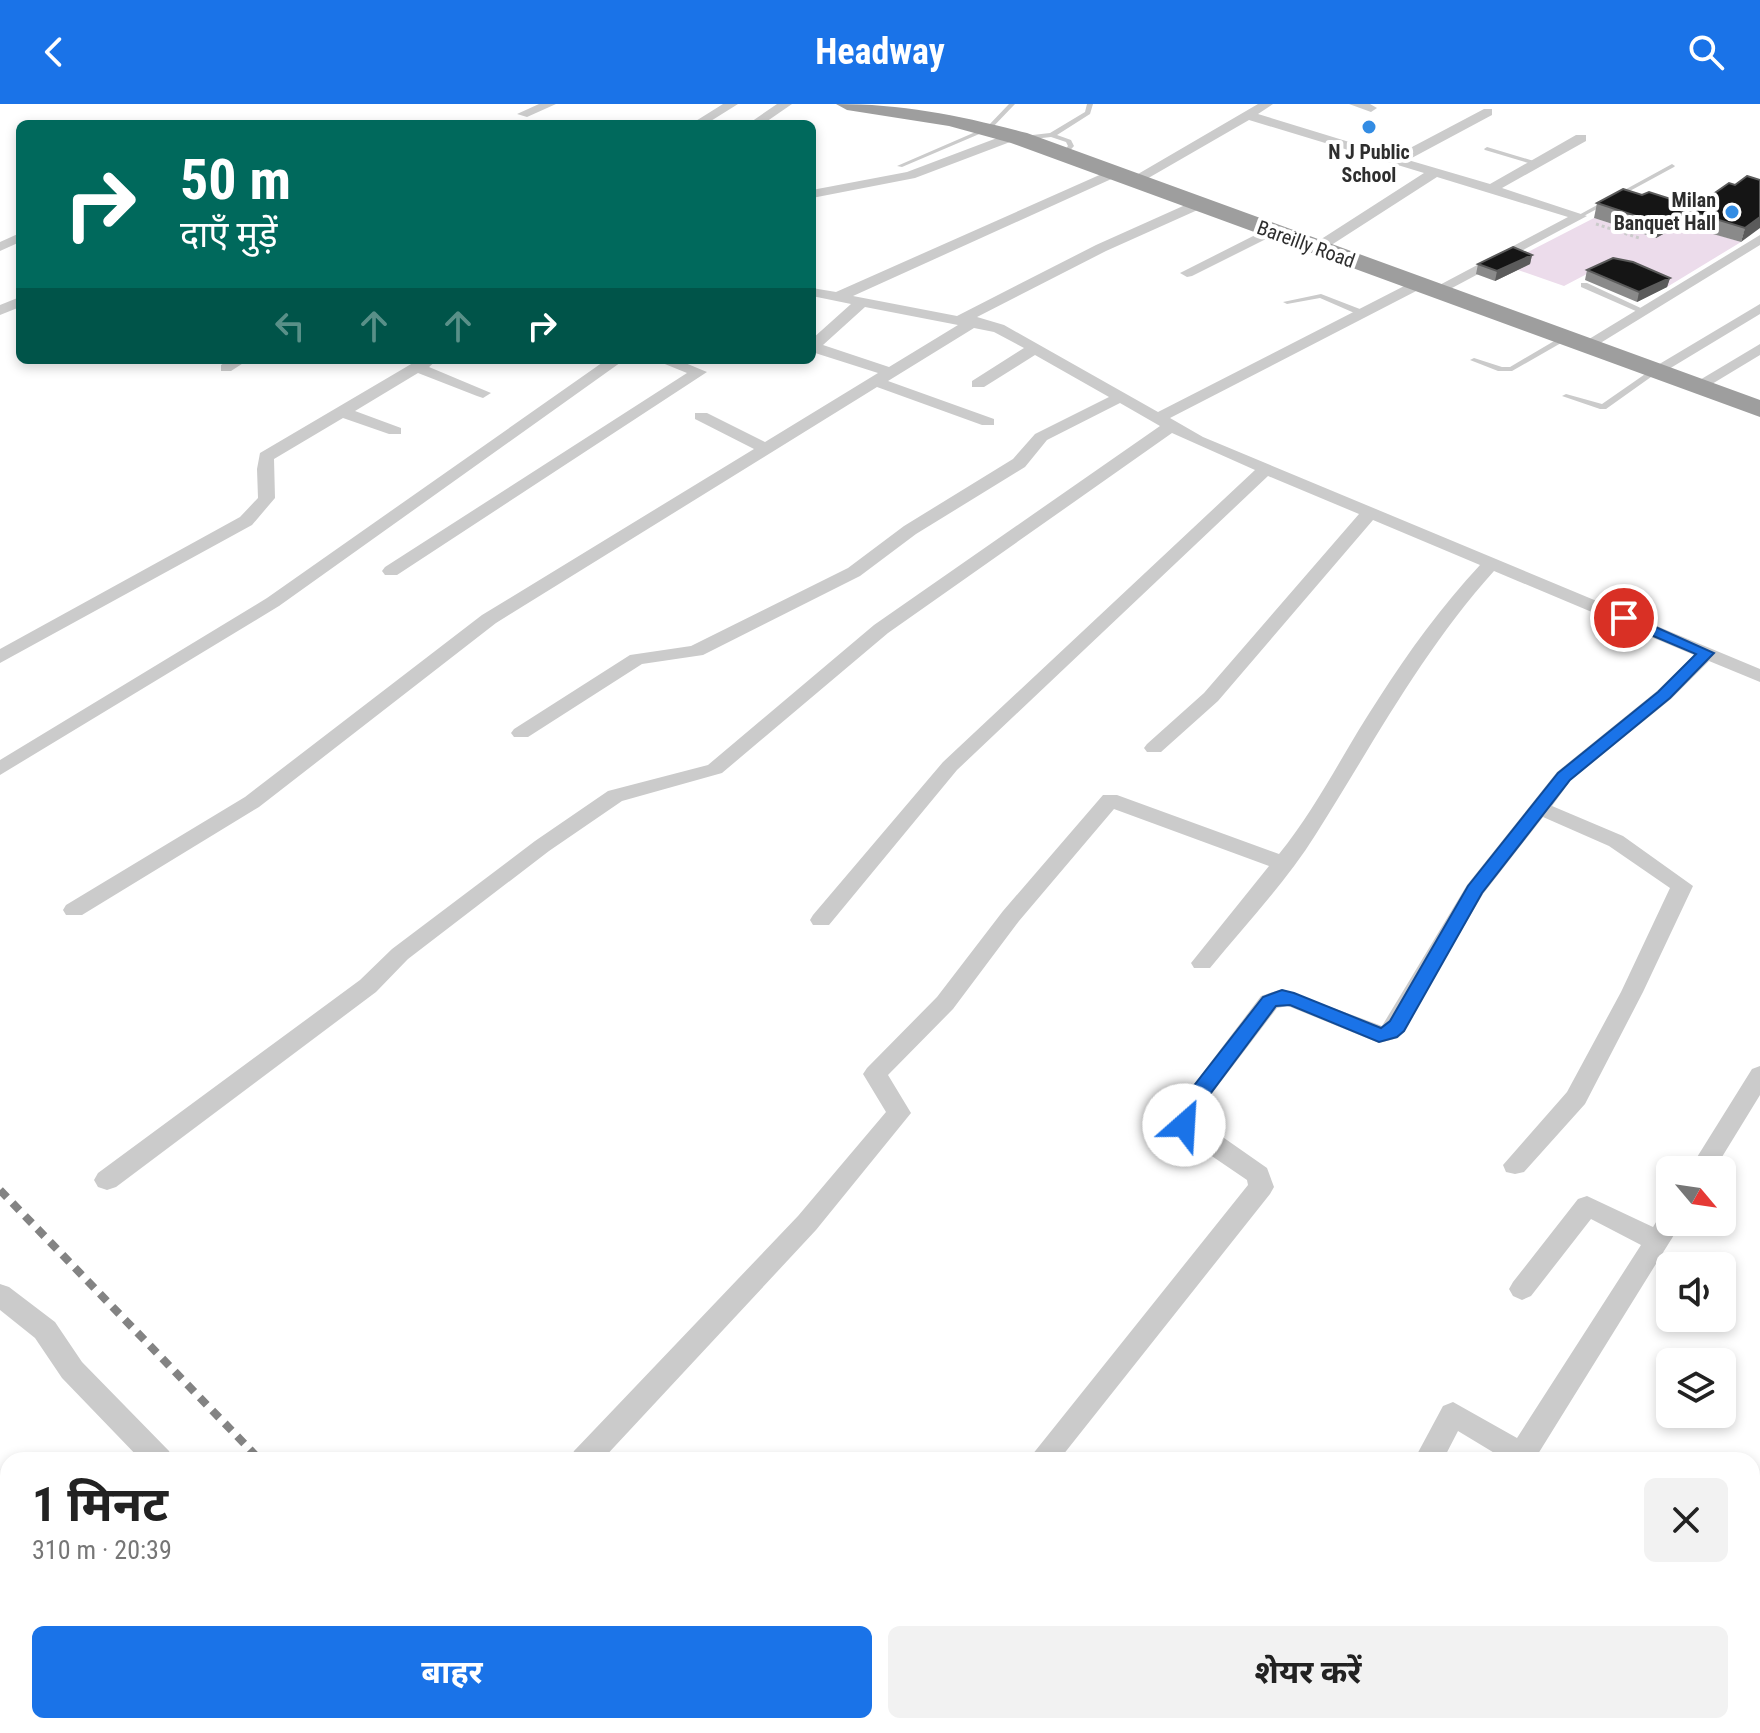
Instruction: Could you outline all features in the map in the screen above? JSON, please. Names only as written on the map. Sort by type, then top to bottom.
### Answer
[{"type":"highway","name":"Bareilly Road","points":[[847,104],[989,128],[1058,145],[1123,177],[1197,205],[1760,409]]},
{"type":"street","points":[[523,114],[550,104]]},
{"type":"street","points":[[704,120],[732,104]]},
{"type":"street","points":[[760,120],[786,104]]},
{"type":"street","points":[[838,297],[1123,177],[1267,104]]},
{"type":"street","points":[[1355,104],[1371,108]]},
{"type":"street","points":[[1397,160],[1488,112]]},
{"type":"street","points":[[1247,115],[1580,217]]},
{"type":"street","points":[[816,193],[910,175],[1016,137]]},
{"type":"street","points":[[1493,188],[1581,138]]},
{"type":"street","points":[[1317,248],[1435,172]]},
{"type":"street","points":[[74,910],[252,802],[489,619],[692,492],[885,377],[968,320],[1101,248],[1197,205]]},
{"type":"street","points":[[107,1180],[368,986],[400,954],[542,846],[615,796],[715,769],[881,629],[1166,421],[1362,313],[1427,289],[1580,217]]},
{"type":"street","points":[[1187,273],[1271,231]]},
{"type":"street","points":[[1574,343],[1641,310],[1760,239]]},
{"type":"street","points":[[816,293],[999,328],[1197,440],[1760,676]]},
{"type":"street","points":[[816,343],[863,301]]},
{"type":"street","points":[[1654,372],[1760,308]]},
{"type":"street","points":[[978,384],[1035,348]]},
{"type":"street","points":[[816,349],[988,422]]},
{"type":"street","points":[[1696,387],[1760,349]]},
{"type":"street","points":[[0,657],[246,521],[263,507],[268,498],[266,457],[423,364],[483,393]]},
{"type":"street","points":[[0,769],[273,602],[610,364]]},
{"type":"street","points":[[391,571],[699,372],[675,364]]},
{"type":"street","points":[[521,733],[637,659],[696,651],[854,572],[910,530],[1019,463],[1041,437],[1122,396]]},
{"type":"street","points":[[342,412],[395,431]]},
{"type":"street","points":[[701,416],[766,449]]},
{"type":"street","points":[[821,920],[960,757],[1266,469]]},
{"type":"street","points":[[1154,748],[1211,697],[1370,512]]},
{"type":"street","points":[[1202,963],[1306,834],[1388,698],[1450,609],[1492,562]]},
{"type":"street","points":[[1048,1452],[1261,1187],[1262,1180],[1258,1175],[1184,1125],[1182,1116],[1269,1002],[1282,997],[1379,1035],[1390,1032],[1475,890],[1564,776],[1664,695],[1707,653]]},
{"type":"street","points":[[592,1452],[807,1223],[899,1113],[875,1074],[945,1003],[1011,916],[1110,800],[1283,863]]},
{"type":"street","points":[[1515,1165],[1576,1098],[1660,936],[1682,886],[1616,841],[1539,808]]},
{"type":"street","points":[[1710,1156],[1760,1075]]},
{"type":"street","points":[[1522,1289],[1587,1206],[1656,1228]]},
{"type":"street","points":[[1528,1452],[1661,1236]]},
{"type":"street","points":[[0,1295],[45,1330],[72,1370],[151,1452]]},
{"type":"street","points":[[1432,1452],[1453,1414],[1514,1452]]},
{"type":"lane","points":[[900,166],[989,128],[1012,104]]},
{"type":"lane","points":[[1058,145],[1088,113],[1090,104]]},
{"type":"lane","points":[[1487,149],[1535,163]]},
{"type":"lane","points":[[1580,217],[1672,166]]},
{"type":"lane","points":[[1584,285],[1641,310]]},
{"type":"lane","points":[[1287,302],[1321,296],[1362,313]]},
{"type":"lane","points":[[1474,360],[1501,369],[1512,369],[1574,343]]},
{"type":"lane","points":[[1566,396],[1603,407],[1654,372]]},
{"type":"path","points":[[1580,217],[1639,238]]},
{"type":"shaded area","points":[[1594,218],[1656,238],[1681,224],[1741,242],[1667,287],[1604,265],[1564,286],[1518,270],[1529,264],[1514,259]]},
{"type":"building","points":[[1747,176],[1760,180],[1760,217],[1745,228],[1689,211],[1729,183],[1735,185]]},
{"type":"building","points":[[1623,189],[1642,195],[1649,192],[1677,201],[1672,204],[1687,209],[1660,224],[1597,203]]},
{"type":"building","points":[[1513,247],[1532,255],[1497,271],[1478,264]]},
{"type":"building","points":[[1613,258],[1633,262],[1670,278],[1639,292],[1587,270]]},
{"type":"railway","points":[[0,1190],[252,1452]]},
{"type":"place","name":"N J Public School","points":[[1369,127]]},
{"type":"place","name":"Milan Banquet Hall","points":[[1732,212]]},
{"type":"route","points":[[1184,1125],[1182,1116],[1269,1002],[1282,997],[1294,1000],[1379,1035],[1397,1026],[1475,890],[1564,776],[1664,695],[1707,653],[1624,618]]}]
